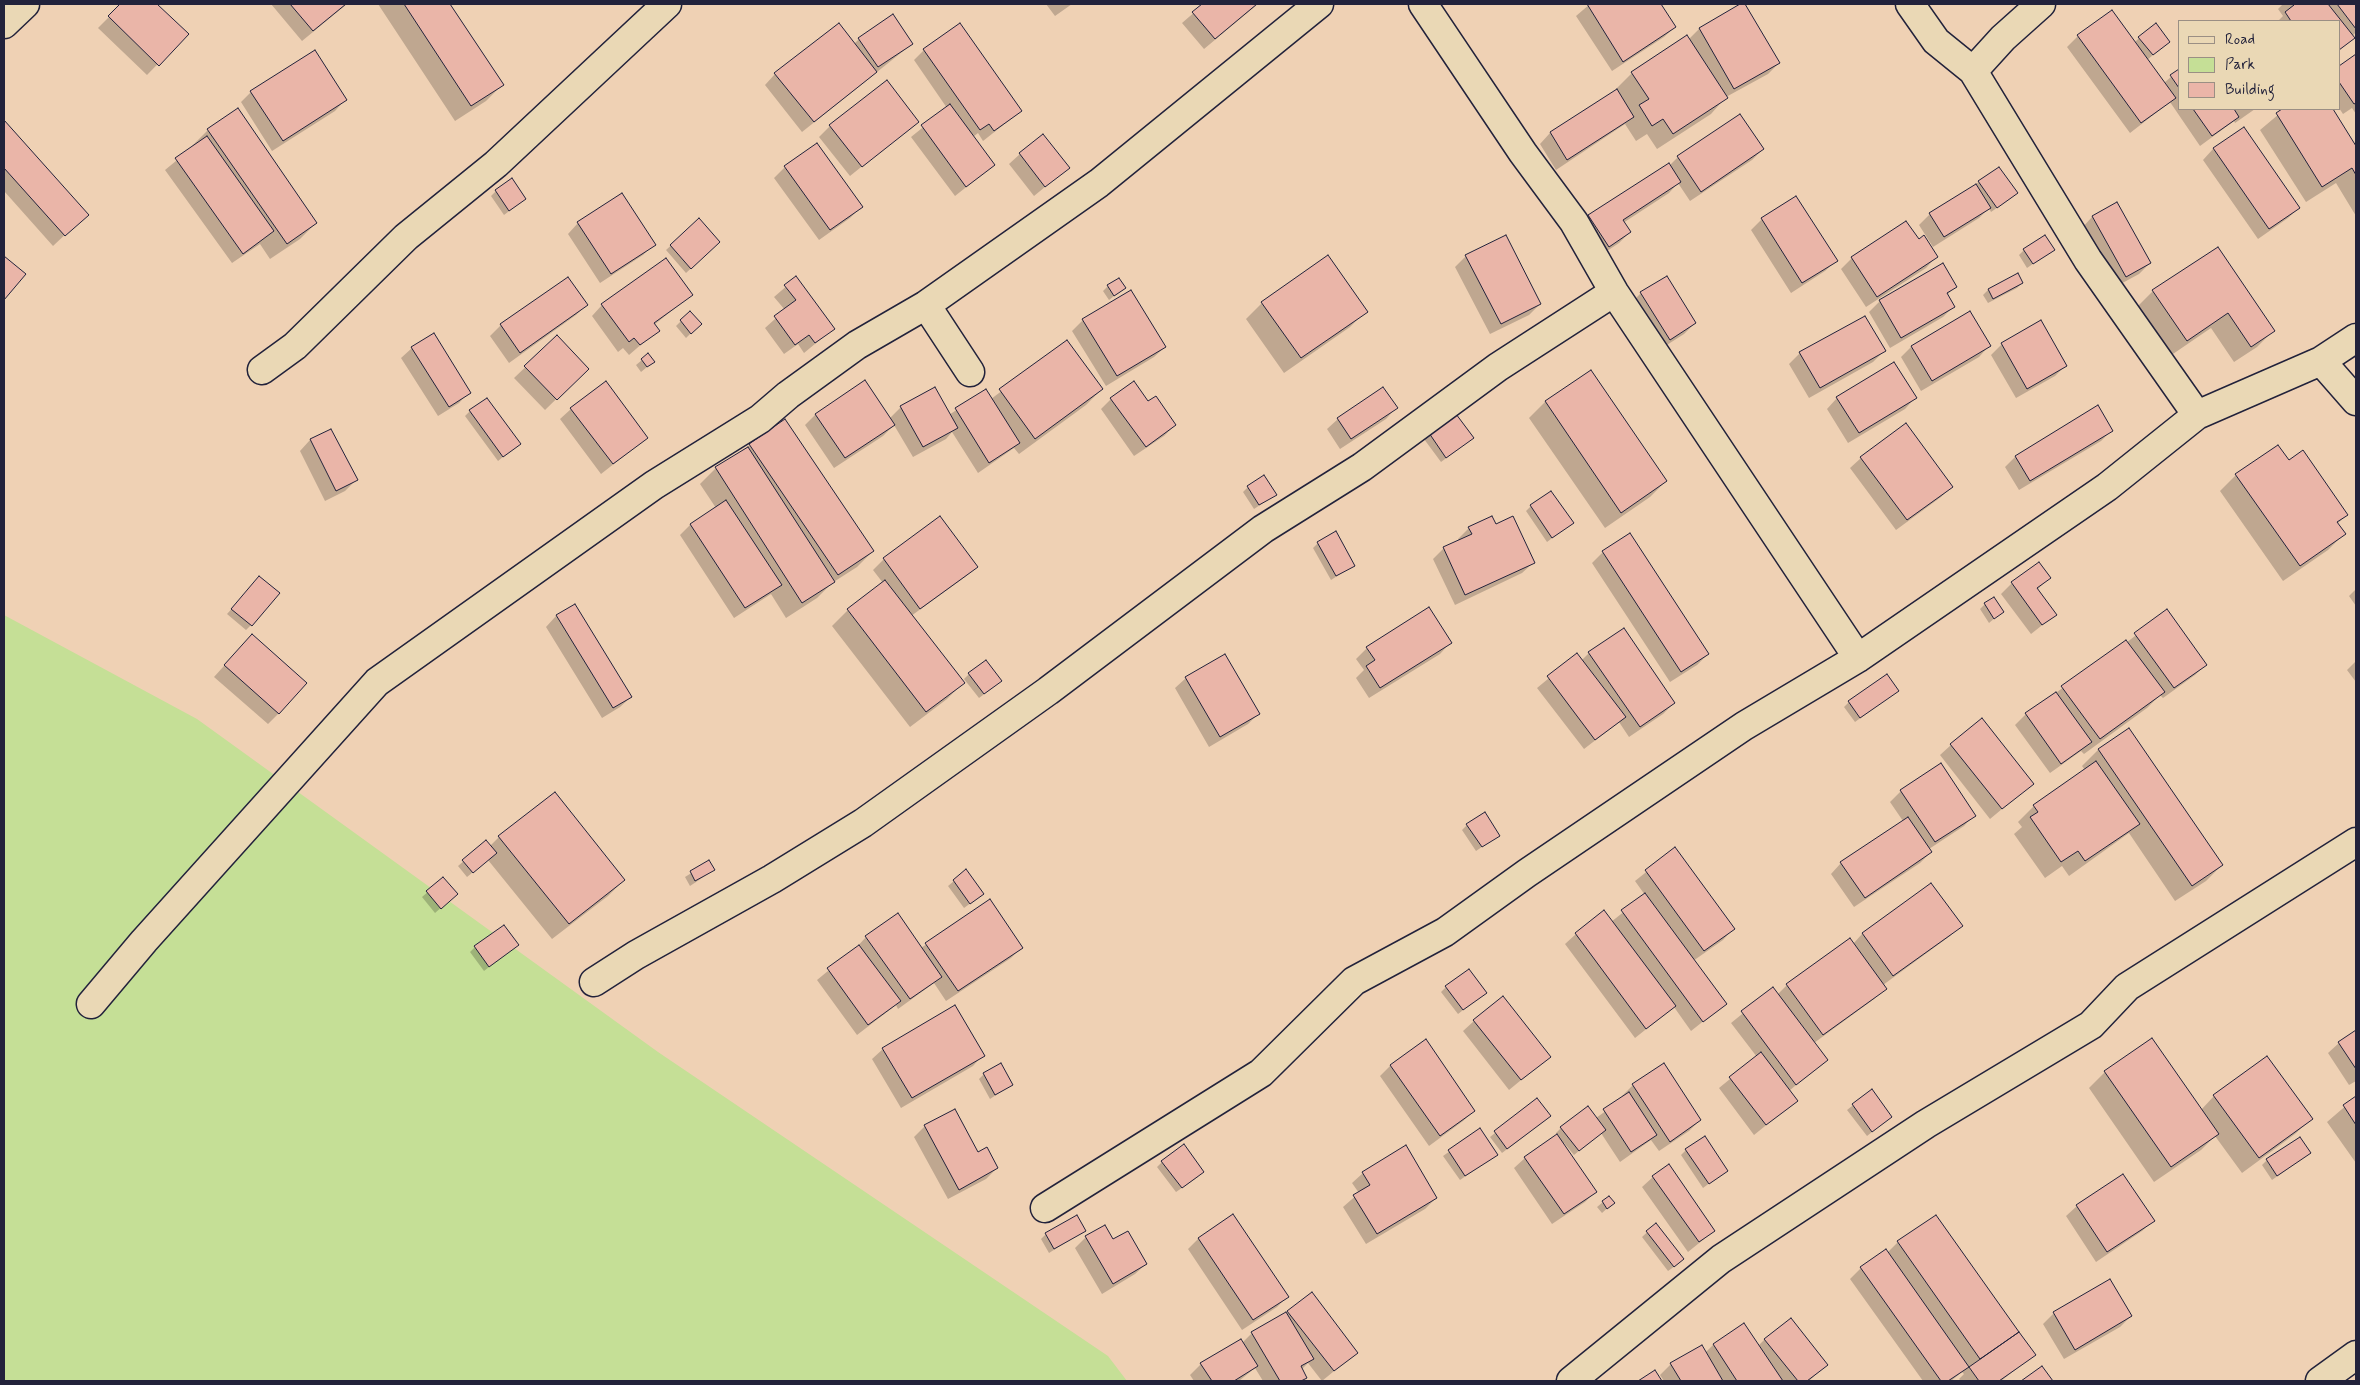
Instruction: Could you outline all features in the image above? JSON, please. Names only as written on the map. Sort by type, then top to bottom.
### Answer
[{"type":"street","points":[[4,24],[25,4]]},
{"type":"street","points":[[262,370],[295,346],[406,237],[496,164],[667,4]]},
{"type":"street","points":[[91,1004],[144,941],[377,682],[654,485],[760,419],[788,395],[857,345],[926,306],[1099,183],[1319,4]]},
{"type":"street","points":[[1423,4],[1523,153],[1574,222],[1614,292],[1858,658]]},
{"type":"street","points":[[1910,4],[1936,41],[1973,70],[2088,260],[2197,415]]},
{"type":"street","points":[[1973,70],[2003,38],[2041,4]]},
{"type":"street","points":[[594,982],[636,955],[772,879],[863,823],[1048,691],[1263,529],[1362,467],[1498,368],[1614,292]]},
{"type":"street","points":[[926,306],[970,372]]},
{"type":"street","points":[[1045,1208],[1260,1074],[1354,981],[1445,932],[1535,868],[1744,726],[1858,658],[2107,487],[2197,415],[2322,361],[2356,338]]},
{"type":"street","points":[[2322,361],[2356,401]]},
{"type":"street","points":[[1571,1381],[1721,1259],[1926,1124],[2091,1026],[2127,987],[2356,842]]},
{"type":"street","points":[[2320,1381],[2356,1355]]},
{"type":"green space","points":[[4,615],[197,719],[658,1052],[1108,1356],[1127,1381],[4,1381]]},
{"type":"building","points":[[120,4],[157,4],[189,34],[159,66],[108,16]]},
{"type":"building","points":[[290,4],[346,4],[313,31]]},
{"type":"building","points":[[404,4],[450,4],[504,85],[471,106]]},
{"type":"building","points":[[1202,4],[1257,4],[1215,39],[1192,12]]},
{"type":"building","points":[[1587,4],[1661,4],[1676,27],[1623,62]]},
{"type":"building","points":[[1740,4],[1745,4],[1780,63],[1734,89],[1699,28]]},
{"type":"building","points":[[2292,4],[2328,4],[2355,38],[2340,49],[2340,20],[2290,20],[2285,12],[2294,5]]},
{"type":"building","points":[[2337,4],[2356,4],[2356,29]]},
{"type":"building","points":[[2112,10],[2176,98],[2141,123],[2077,35]]},
{"type":"building","points":[[893,14],[913,44],[878,67],[858,38]]},
{"type":"building","points":[[839,23],[877,72],[814,122],[774,73]]},
{"type":"building","points":[[960,23],[1022,111],[994,131],[989,124],[980,130],[923,49]]},
{"type":"building","points":[[2156,23],[2170,42],[2153,55],[2138,37]]},
{"type":"building","points":[[1687,35],[1728,98],[1673,134],[1663,119],[1652,126],[1639,105],[1649,99],[1631,72]]},
{"type":"building","points":[[315,50],[347,100],[283,141],[250,91]]},
{"type":"building","points":[[2356,54],[2356,103],[2354,104],[2340,83],[2340,65]]},
{"type":"building","points":[[2178,70],[2178,87],[2170,75]]},
{"type":"building","points":[[887,80],[919,122],[862,167],[829,125]]},
{"type":"building","points":[[1617,89],[1634,117],[1567,160],[1550,132]]},
{"type":"building","points":[[950,104],[995,165],[966,187],[921,125]]},
{"type":"building","points":[[238,108],[317,223],[287,244],[207,129]]},
{"type":"building","points":[[2194,110],[2235,110],[2239,117],[2212,136]]},
{"type":"building","points":[[2280,110],[2334,110],[2356,146],[2356,175],[2352,168],[2322,187],[2276,113]]},
{"type":"building","points":[[1740,114],[1764,149],[1701,192],[1677,156]]},
{"type":"building","points":[[4,120],[89,215],[65,236],[4,168]]},
{"type":"building","points":[[2244,127],[2300,208],[2269,229],[2213,148]]},
{"type":"building","points":[[1043,134],[1070,168],[1045,187],[1019,153]]},
{"type":"building","points":[[207,136],[274,231],[243,254],[175,158]]},
{"type":"building","points":[[817,143],[863,207],[830,230],[784,166]]},
{"type":"building","points":[[1669,163],[1681,182],[1623,220],[1631,232],[1609,247],[1588,215]]},
{"type":"building","points":[[1999,167],[2018,193],[1997,208],[1978,181]]},
{"type":"building","points":[[512,178],[526,199],[509,211],[495,190]]},
{"type":"building","points":[[1976,184],[1991,208],[1944,237],[1929,213]]},
{"type":"building","points":[[622,193],[656,245],[611,274],[577,222]]},
{"type":"building","points":[[1796,196],[1838,261],[1802,283],[1761,218]]},
{"type":"building","points":[[2117,202],[2151,263],[2126,277],[2092,216]]},
{"type":"building","points":[[699,218],[720,242],[691,269],[670,245]]},
{"type":"building","points":[[1906,221],[1919,239],[1924,235],[1938,257],[1877,297],[1851,257]]},
{"type":"building","points":[[1506,235],[1541,304],[1501,324],[1465,255]]},
{"type":"building","points":[[2045,235],[2055,250],[2033,264],[2023,249]]},
{"type":"building","points":[[2218,247],[2275,331],[2251,347],[2228,313],[2187,341],[2152,290]]},
{"type":"building","points":[[1328,255],[1368,312],[1301,358],[1261,302]]},
{"type":"building","points":[[4,256],[26,274],[4,300]]},
{"type":"building","points":[[666,258],[693,295],[654,323],[660,331],[640,345],[634,338],[629,342],[601,304]]},
{"type":"building","points":[[1943,263],[1957,287],[1947,293],[1955,307],[1901,338],[1879,300]]},
{"type":"building","points":[[2018,273],[2023,283],[1993,299],[1988,289]]},
{"type":"building","points":[[796,276],[835,329],[815,343],[809,335],[795,345],[774,316],[796,300],[784,285]]},
{"type":"building","points":[[1667,276],[1696,323],[1670,340],[1640,292]]},
{"type":"building","points":[[568,277],[588,305],[520,353],[500,324]]},
{"type":"building","points":[[1119,278],[1126,288],[1114,296],[1107,285]]},
{"type":"building","points":[[1131,290],[1166,347],[1117,376],[1082,319]]},
{"type":"building","points":[[690,311],[702,324],[691,334],[680,320]]},
{"type":"building","points":[[1970,311],[1991,346],[1932,381],[1911,346]]},
{"type":"building","points":[[1865,316],[1886,351],[1820,388],[1799,352]]},
{"type":"building","points":[[2041,320],[2067,366],[2027,389],[2001,343]]},
{"type":"building","points":[[434,333],[471,393],[449,407],[411,347]]},
{"type":"building","points":[[557,335],[589,369],[557,400],[524,366]]},
{"type":"building","points":[[1067,340],[1103,389],[1035,439],[999,389]]},
{"type":"building","points":[[648,353],[655,362],[647,367],[641,359]]},
{"type":"building","points":[[1894,362],[1917,398],[1859,433],[1836,397]]},
{"type":"building","points":[[1591,370],[1667,481],[1621,513],[1545,401]]},
{"type":"building","points":[[865,380],[895,425],[845,458],[815,414]]},
{"type":"building","points":[[606,381],[648,438],[613,464],[570,408]]},
{"type":"building","points":[[1134,381],[1148,401],[1156,396],[1176,425],[1146,447],[1110,398]]},
{"type":"building","points":[[935,387],[958,428],[923,447],[900,406]]},
{"type":"building","points":[[1383,387],[1398,408],[1351,439],[1337,418]]},
{"type":"building","points":[[986,389],[1020,443],[989,463],[955,408]]},
{"type":"building","points":[[487,398],[521,444],[503,457],[469,410]]},
{"type":"building","points":[[2098,405],[2113,431],[2030,481],[2015,456]]},
{"type":"building","points":[[1456,414],[1474,438],[1446,458],[1429,433]]},
{"type":"building","points":[[785,419],[874,551],[838,575],[749,444]]},
{"type":"building","points":[[1906,423],[1953,487],[1907,520],[1860,457]]},
{"type":"building","points":[[331,429],[358,480],[336,491],[310,439]]},
{"type":"building","points":[[2278,445],[2289,460],[2303,450],[2348,515],[2337,522],[2346,534],[2300,566],[2235,474]]},
{"type":"building","points":[[748,447],[835,582],[802,603],[715,467]]},
{"type":"building","points":[[1264,475],[1277,495],[1259,505],[1247,486]]},
{"type":"building","points":[[1551,491],[1574,523],[1552,538],[1530,505]]},
{"type":"building","points":[[726,500],[782,585],[745,608],[690,524]]},
{"type":"building","points":[[940,516],[978,567],[920,609],[883,558]]},
{"type":"building","points":[[1492,516],[1496,524],[1513,516],[1535,563],[1465,595],[1443,547],[1472,534],[1468,527]]},
{"type":"building","points":[[1336,531],[1355,566],[1336,576],[1317,542]]},
{"type":"building","points":[[1630,533],[1709,654],[1681,672],[1602,551]]},
{"type":"building","points":[[2039,562],[2051,578],[2037,588],[2057,615],[2042,625],[2011,582]]},
{"type":"building","points":[[259,576],[280,593],[252,626],[231,609]]},
{"type":"building","points":[[885,580],[965,683],[926,712],[847,609]]},
{"type":"building","points":[[1994,597],[2004,612],[1994,619],[1984,603]]},
{"type":"building","points":[[575,604],[632,697],[613,708],[556,615]]},
{"type":"building","points":[[1429,607],[1452,643],[1380,688],[1366,666],[1375,660],[1366,647]]},
{"type":"building","points":[[2167,609],[2207,665],[2174,688],[2134,633]]},
{"type":"building","points":[[1624,628],[1675,703],[1640,727],[1588,652]]},
{"type":"building","points":[[252,634],[307,683],[279,714],[224,665]]},
{"type":"building","points":[[2126,640],[2165,692],[2100,739],[2061,686]]},
{"type":"building","points":[[1577,653],[1626,717],[1595,740],[1547,676]]},
{"type":"building","points":[[1225,654],[1260,714],[1220,737],[1185,677]]},
{"type":"building","points":[[986,660],[1002,681],[984,694],[968,673]]},
{"type":"building","points":[[1887,674],[1899,691],[1860,718],[1848,701]]},
{"type":"building","points":[[2056,692],[2092,742],[2061,764],[2025,713]]},
{"type":"building","points":[[1982,718],[2034,784],[2002,809],[1950,744]]},
{"type":"building","points":[[2129,728],[2223,865],[2192,886],[2098,749]]},
{"type":"building","points":[[2096,761],[2140,824],[2085,861],[2078,851],[2061,862],[2030,817],[2038,812],[2033,805]]},
{"type":"building","points":[[1941,763],[1976,816],[1935,842],[1900,790]]},
{"type":"building","points":[[555,792],[625,880],[569,924],[498,836]]},
{"type":"building","points":[[1485,812],[1500,836],[1482,847],[1466,824]]},
{"type":"building","points":[[1908,817],[1932,852],[1865,898],[1840,862]]},
{"type":"building","points":[[486,840],[497,853],[473,873],[462,860]]},
{"type":"building","points":[[1675,847],[1735,929],[1704,951],[1645,870]]},
{"type":"building","points":[[709,860],[715,870],[695,881],[690,871]]},
{"type":"building","points":[[966,869],[984,894],[970,904],[953,880]]},
{"type":"building","points":[[443,877],[458,894],[441,909],[426,891]]},
{"type":"building","points":[[1931,883],[1963,926],[1893,976],[1862,933]]},
{"type":"building","points":[[1645,893],[1727,1004],[1703,1022],[1621,910]]},
{"type":"building","points":[[990,899],[1023,948],[958,991],[925,943]]},
{"type":"building","points":[[1604,910],[1676,1006],[1646,1029],[1575,933]]},
{"type":"building","points":[[898,913],[942,977],[910,999],[865,936]]},
{"type":"building","points":[[504,925],[519,945],[489,967],[474,946]]},
{"type":"building","points":[[1850,938],[1887,989],[1823,1035],[1786,984]]},
{"type":"building","points":[[859,945],[901,1001],[868,1025],[827,968]]},
{"type":"building","points":[[1469,969],[1487,993],[1463,1010],[1445,986]]},
{"type":"building","points":[[1773,987],[1828,1060],[1796,1085],[1741,1011]]},
{"type":"building","points":[[1503,996],[1551,1057],[1521,1080],[1473,1020]]},
{"type":"building","points":[[955,1005],[985,1056],[912,1098],[882,1048]]},
{"type":"building","points":[[2356,1030],[2356,1069],[2338,1042]]},
{"type":"building","points":[[2152,1038],[2219,1134],[2171,1167],[2104,1071]]},
{"type":"building","points":[[1426,1039],[1475,1111],[1440,1136],[1390,1065]]},
{"type":"building","points":[[1761,1052],[1798,1101],[1766,1125],[1729,1077]]},
{"type":"building","points":[[2267,1056],[2313,1119],[2259,1158],[2213,1095]]},
{"type":"building","points":[[1001,1063],[1013,1085],[995,1095],[983,1073]]},
{"type":"building","points":[[1664,1063],[1701,1120],[1670,1142],[1632,1084]]},
{"type":"building","points":[[1872,1089],[1892,1117],[1872,1132],[1852,1104]]},
{"type":"building","points":[[1629,1092],[1657,1135],[1631,1152],[1603,1109]]},
{"type":"building","points":[[2356,1096],[2356,1125],[2343,1105]]},
{"type":"building","points":[[1537,1098],[1551,1116],[1507,1149],[1494,1131]]},
{"type":"building","points":[[1588,1106],[1606,1130],[1579,1151],[1560,1127]]},
{"type":"building","points":[[955,1109],[978,1152],[987,1147],[998,1168],[959,1190],[924,1125]]},
{"type":"building","points":[[1480,1128],[1498,1155],[1465,1176],[1448,1150]]},
{"type":"building","points":[[1557,1134],[1597,1192],[1564,1214],[1524,1157]]},
{"type":"building","points":[[1705,1136],[1728,1171],[1709,1184],[1685,1149]]},
{"type":"building","points":[[2300,1137],[2311,1153],[2277,1176],[2266,1159]]},
{"type":"building","points":[[1184,1144],[1204,1172],[1182,1188],[1161,1161]]},
{"type":"building","points":[[1406,1145],[1437,1198],[1377,1234],[1353,1195],[1370,1185],[1362,1172]]},
{"type":"building","points":[[1669,1164],[1715,1231],[1699,1242],[1652,1176]]},
{"type":"building","points":[[2123,1174],[2155,1221],[2107,1252],[2076,1205]]},
{"type":"building","points":[[1609,1196],[1615,1203],[1607,1209],[1602,1201]]},
{"type":"building","points":[[1233,1214],[1289,1297],[1253,1320],[1198,1238]]},
{"type":"building","points":[[1077,1215],[1086,1231],[1054,1249],[1045,1233]]},
{"type":"building","points":[[1936,1215],[2019,1332],[1980,1359],[1897,1241]]},
{"type":"building","points":[[1656,1223],[1684,1259],[1674,1267],[1646,1231]]},
{"type":"building","points":[[1105,1225],[1113,1239],[1128,1231],[1147,1264],[1113,1284],[1085,1236]]},
{"type":"building","points":[[1886,1249],[1969,1367],[1948,1381],[1941,1381],[1860,1267]]},
{"type":"building","points":[[2110,1279],[2132,1316],[2075,1350],[2053,1312]]},
{"type":"building","points":[[1312,1292],[1358,1353],[1334,1371],[1287,1311]]},
{"type":"building","points":[[1286,1312],[1314,1359],[1301,1366],[1307,1378],[1301,1381],[1280,1381],[1251,1332]]},
{"type":"building","points":[[1791,1318],[1828,1365],[1807,1381],[1798,1381],[1764,1339]]},
{"type":"building","points":[[1744,1323],[1783,1381],[1737,1381],[1713,1344]]},
{"type":"building","points":[[2019,1332],[2036,1355],[1999,1381],[1979,1381],[1969,1367]]},
{"type":"building","points":[[1241,1339],[1258,1366],[1234,1381],[1212,1381],[1200,1363]]},
{"type":"building","points":[[1702,1345],[1723,1381],[1681,1381],[1670,1363]]},
{"type":"building","points":[[2042,1366],[2053,1381],[2021,1381]]},
{"type":"building","points":[[1655,1370],[1662,1381],[1638,1381]]}]
